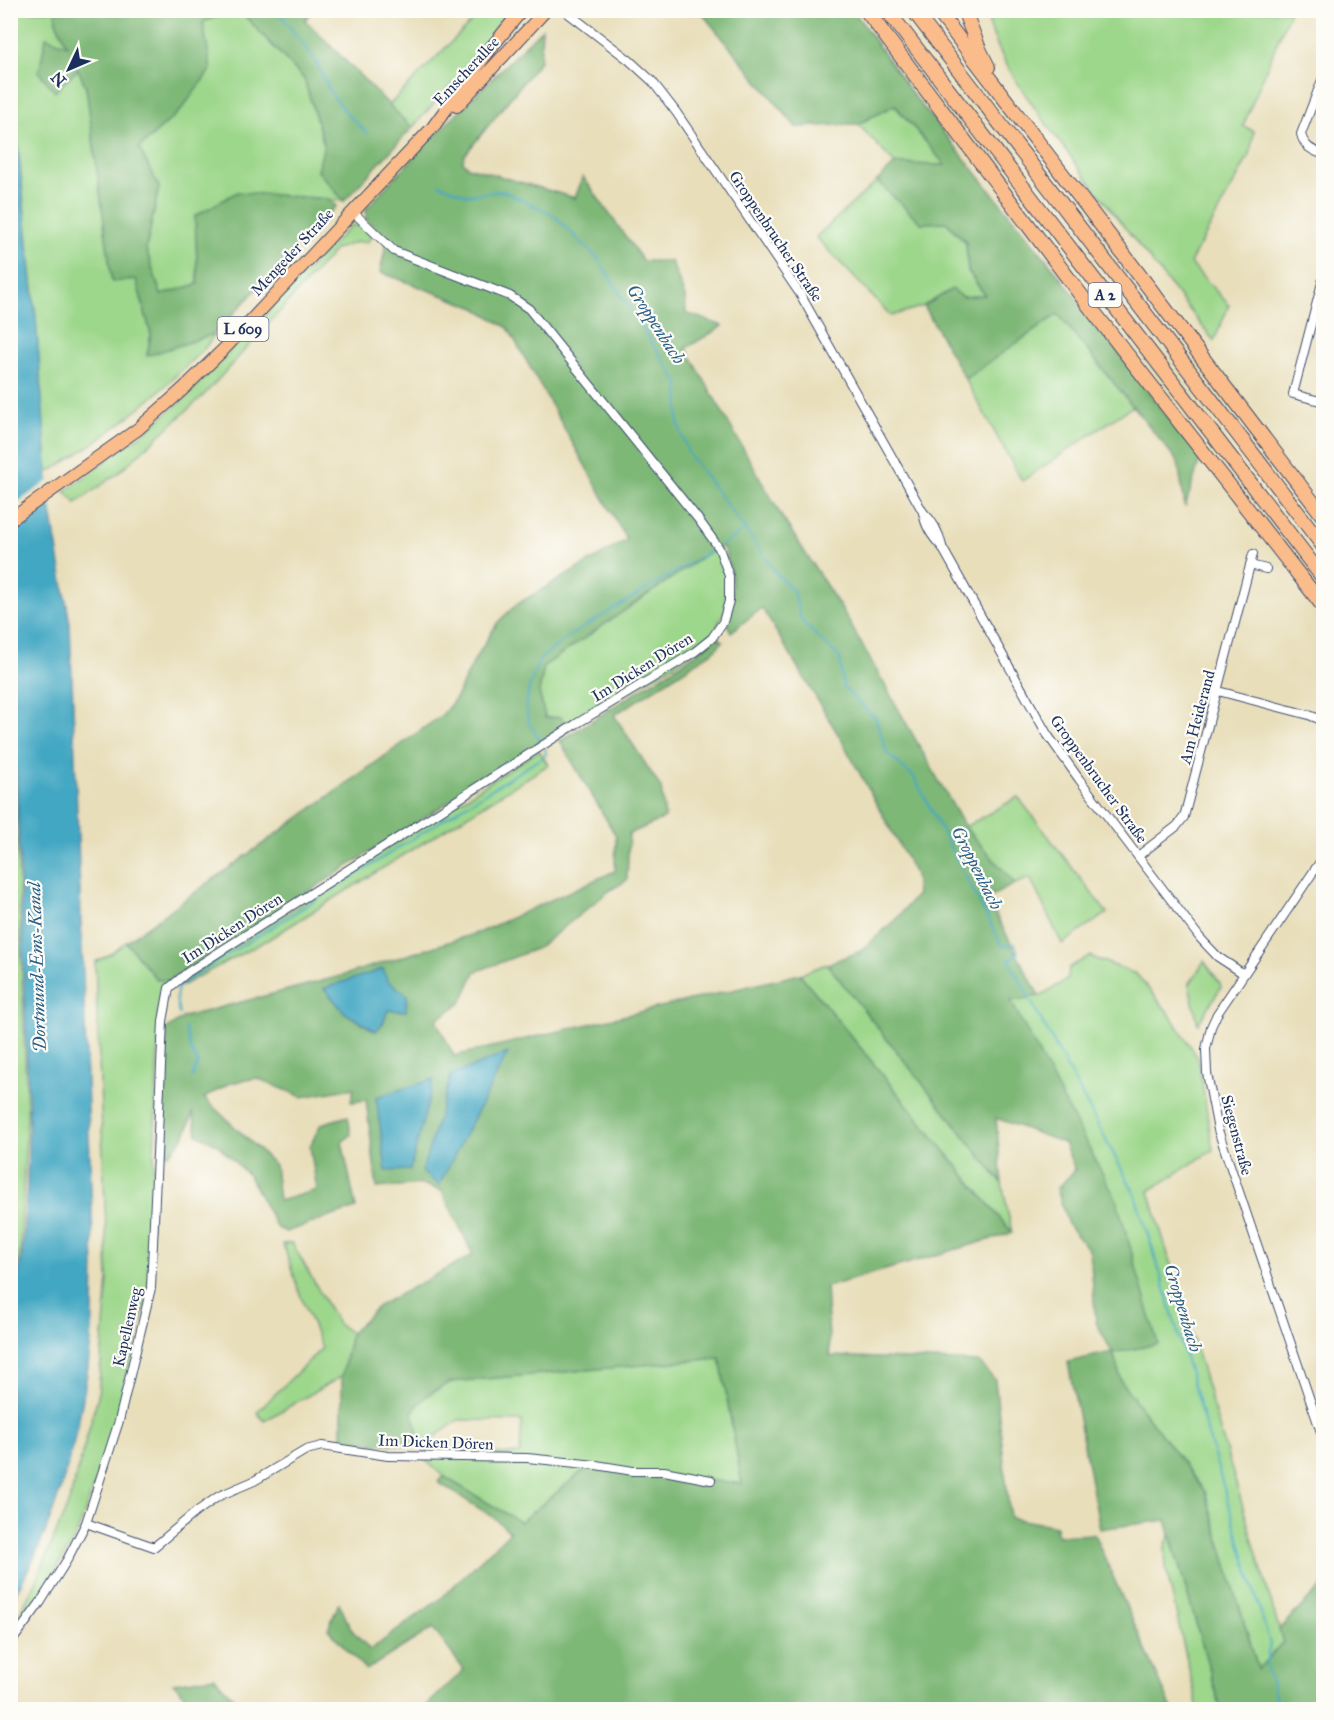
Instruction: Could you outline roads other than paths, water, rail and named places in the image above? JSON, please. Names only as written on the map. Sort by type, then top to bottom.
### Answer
[{"type":"highway","points":[[861,10],[878,26]]},
{"type":"highway","points":[[866,10],[1093,311],[1323,607]]},
{"type":"highway","name":"A 2","points":[[887,10],[1323,579]]},
{"type":"highway","name":"A 2","points":[[913,10],[1323,547]]},
{"type":"highway","points":[[937,10],[1323,517]]},
{"type":"highway","points":[[964,10],[979,49],[1006,101]]},
{"type":"main road","name":"Emscherallee","points":[[433,127],[448,115],[546,10]]},
{"type":"main road","name":"Emscherallee","points":[[411,152],[433,127],[490,49],[521,12]]},
{"type":"main road","name":"Mengeder Straße","points":[[10,520],[138,429],[182,390],[411,152]]},
{"type":"street","name":"Groppenbrucher Straße","points":[[564,10],[636,66],[652,81],[676,112],[800,294],[923,512],[931,519],[940,534],[942,548],[1047,734],[1210,949],[1244,974]]},
{"type":"street","points":[[1323,75],[1300,134],[1307,147],[1323,155]]},
{"type":"street","name":"Im Dicken Dören","points":[[169,988],[188,972],[576,724],[692,654],[712,638],[723,622],[729,601],[729,576],[719,548],[530,309],[510,296],[394,251],[353,212]]},
{"type":"street","points":[[1323,275],[1293,394],[1323,402]]},
{"type":"street","name":"Am Heiderand","points":[[1138,856],[1177,826],[1184,817],[1253,554]]},
{"type":"street","points":[[1251,565],[1266,569]]},
{"type":"street","points":[[1218,691],[1309,715],[1323,721]]},
{"type":"street","name":"Siegenstraße","points":[[1323,856],[1217,1014],[1211,1027],[1206,1049],[1218,1130],[1323,1441]]},
{"type":"street","name":"Kapellenweg","points":[[10,1644],[40,1604],[86,1523],[119,1421],[151,1288],[163,1021],[165,998],[169,988]]},
{"type":"street","name":"Im Dicken Dören","points":[[86,1523],[154,1547],[219,1496],[254,1481],[306,1450],[322,1446],[388,1456],[527,1458],[596,1464],[633,1471],[664,1471],[711,1480]]},
{"type":"water","name":"Dortmund-Ems-Kanal","points":[[10,78],[36,319],[50,505],[70,624],[94,1267],[92,1331],[83,1401],[75,1436],[66,1471],[42,1539],[11,1601],[10,1324],[22,1255],[29,1114],[10,593]]},
{"type":"water","points":[[383,969],[387,980],[407,995],[406,1011],[388,1010],[383,1023],[376,1031],[345,1013],[324,988]]},
{"type":"water","points":[[508,1053],[439,1185],[422,1172],[451,1075]]},
{"type":"water","points":[[434,1079],[410,1170],[386,1171],[376,1097]]},
{"type":"waterway","name":"Groppenbach","points":[[277,10],[315,60],[331,93],[348,115],[368,134]]},
{"type":"waterway","name":"Groppenbach","points":[[439,184],[467,195],[503,191],[552,214],[597,258],[679,384],[678,423],[688,453],[775,572],[793,591],[802,622],[840,658],[843,687],[876,719],[887,753],[914,777],[1002,946],[1015,944],[1018,953],[1009,960],[1134,1192],[1270,1644],[1266,1665],[1279,1710]]},
{"type":"waterway","points":[[721,546],[745,529]]},
{"type":"waterway","points":[[541,742],[528,721],[526,705],[530,684],[540,659],[569,636],[700,557],[716,550]]},
{"type":"waterway","points":[[179,1014],[176,998],[178,986],[546,755],[545,748]]},
{"type":"waterway","points":[[185,1028],[192,1053],[198,1063],[192,1077]]}]
